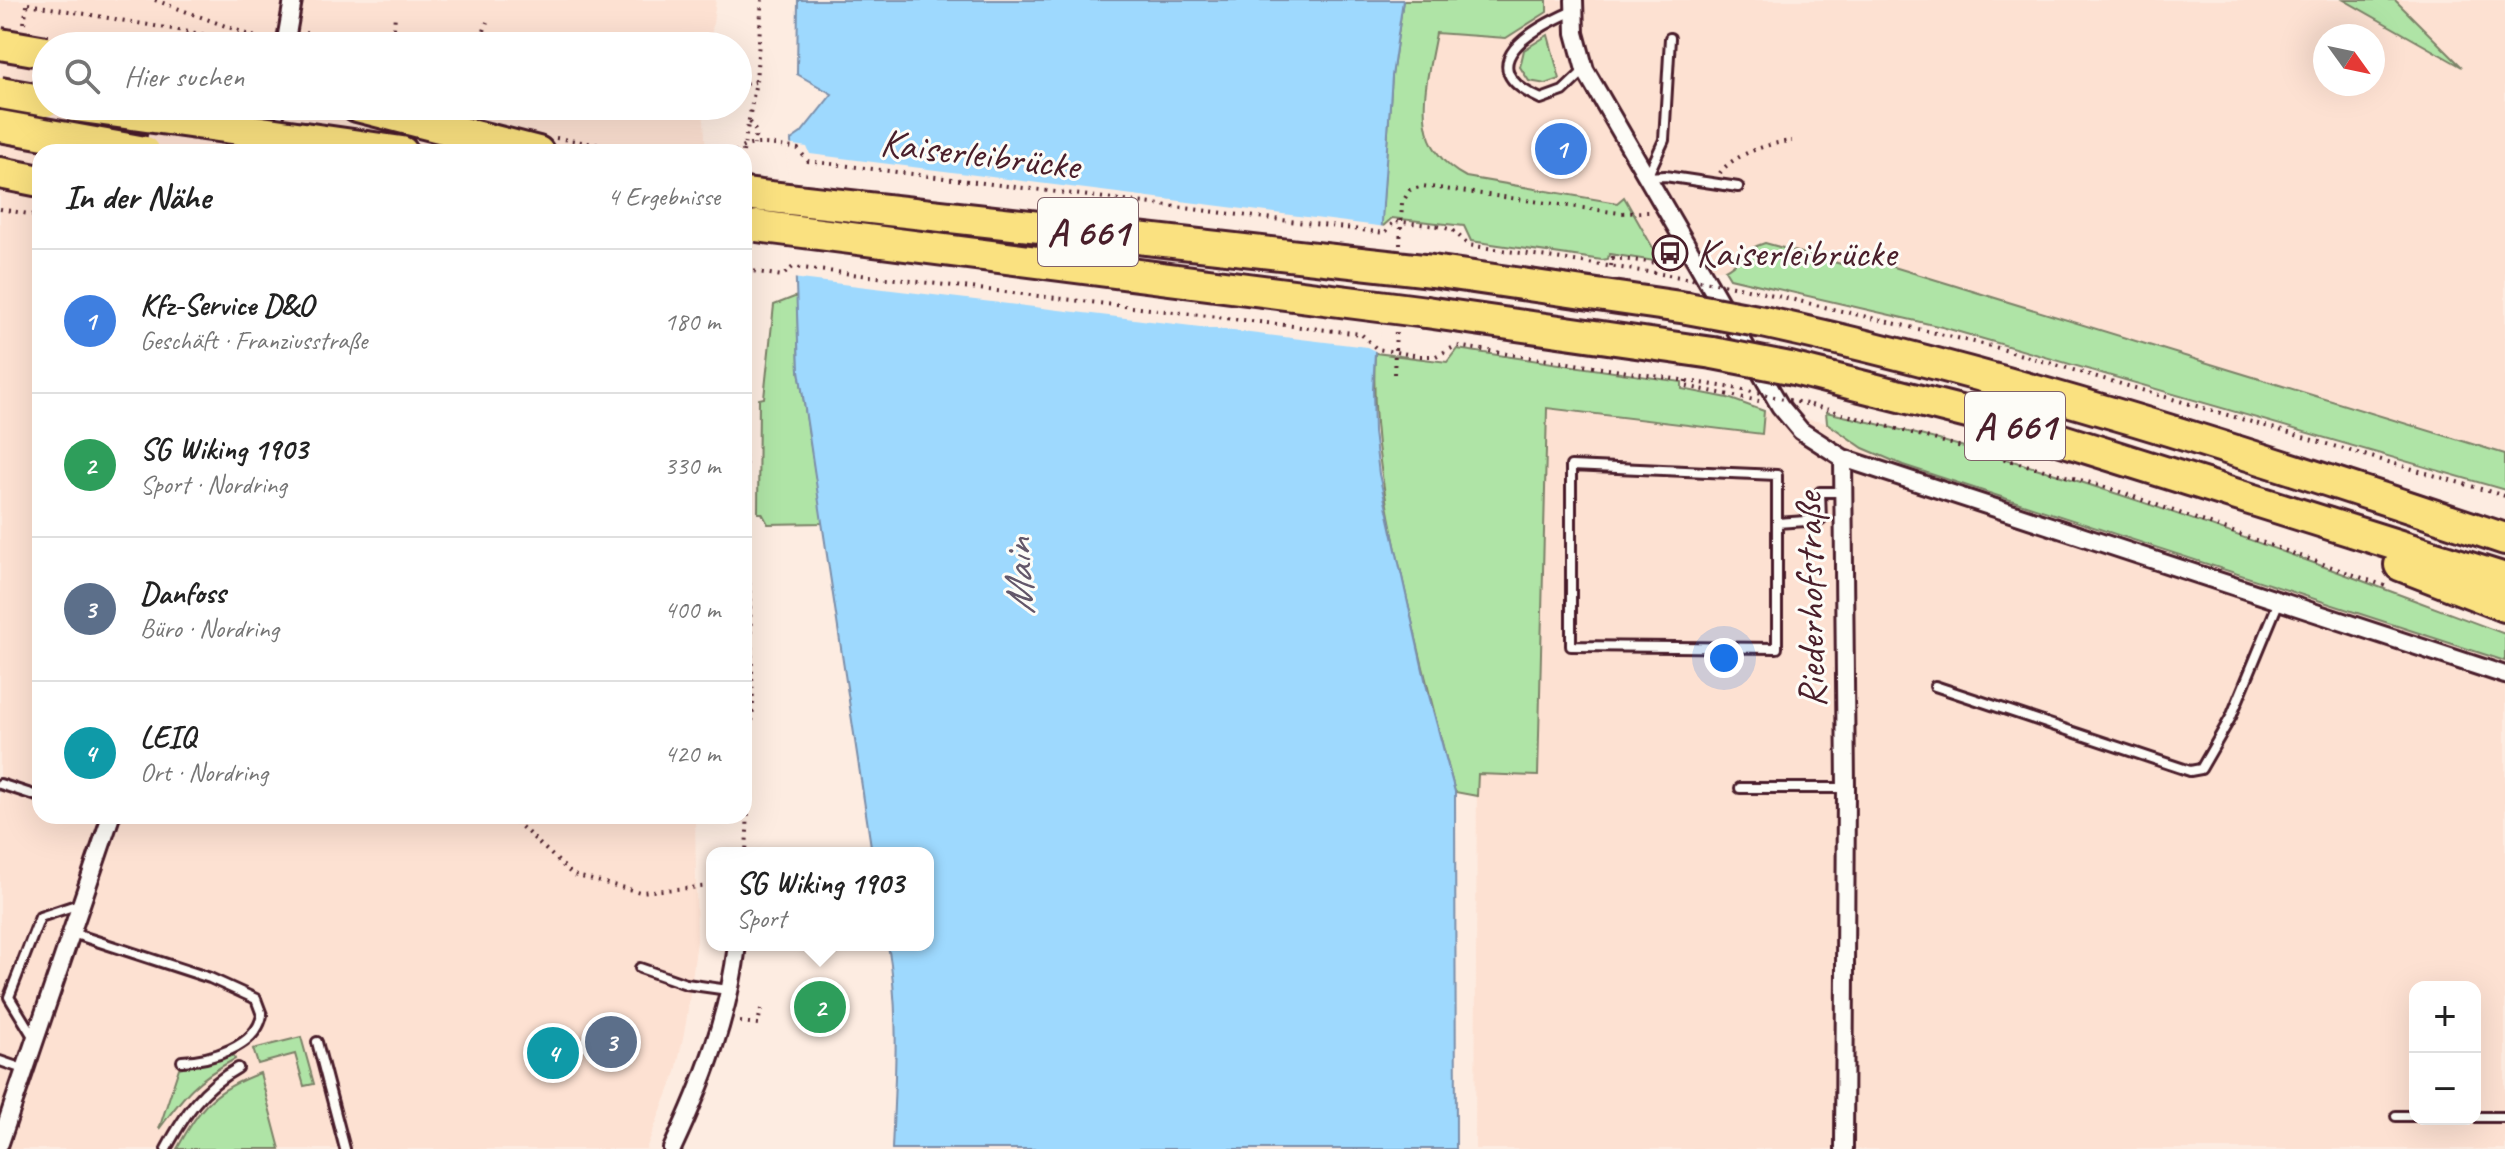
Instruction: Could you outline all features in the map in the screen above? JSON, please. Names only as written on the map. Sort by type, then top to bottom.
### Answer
[{"type":"highway","points":[[0,44],[32,50]]},
{"type":"highway","points":[[0,93],[32,99]]},
{"type":"highway","points":[[175,120],[345,144]]},
{"type":"highway","points":[[412,120],[507,144]]},
{"type":"highway","points":[[0,126],[100,144]]},
{"type":"highway","points":[[0,173],[32,179]]},
{"type":"highway","name":"A 661","points":[[752,195],[1432,271],[1763,322],[2002,380],[2505,539]]},
{"type":"highway","name":"A 661","points":[[752,226],[1426,312],[1713,353],[1790,368],[2011,424],[2505,579]]},
{"type":"highway","points":[[2237,495],[2359,549],[2505,606]]},
{"type":"highway","points":[[2413,508],[2505,524]]},
{"type":"street","points":[[285,32],[293,0]]},
{"type":"street","points":[[1574,6],[1577,42],[1585,70],[1780,406],[1801,431],[1843,458]]},
{"type":"street","points":[[271,144],[274,120]]},
{"type":"street","name":"Riederhofstraße","points":[[1844,1149],[1846,788],[1843,458],[2505,675]]},
{"type":"street","points":[[0,1143],[83,903],[106,824]]},
{"type":"street","points":[[672,1149],[692,1107],[721,1020],[736,951]]},
{"type":"lane","points":[[1574,6],[1525,35],[1511,53],[1509,65],[1518,85],[1541,99],[1563,91],[1585,70]]},
{"type":"lane","points":[[1670,38],[1664,140],[1647,177],[1738,187]]},
{"type":"lane","points":[[1571,466],[1777,475],[1777,523],[1777,648],[1571,646],[1571,466]]},
{"type":"lane","points":[[1777,523],[1821,520],[1820,492],[1841,492]]},
{"type":"lane","points":[[1935,686],[2190,771],[2201,769],[2231,717],[2279,601]]},
{"type":"lane","points":[[0,784],[32,794]]},
{"type":"lane","points":[[1740,788],[1846,788]]},
{"type":"lane","points":[[36,1042],[9,997],[40,917],[83,903]]},
{"type":"lane","points":[[72,933],[210,978],[256,999],[262,1015],[253,1035],[229,1049],[182,1061]]},
{"type":"lane","points":[[640,968],[686,984],[728,990]]},
{"type":"lane","points":[[317,1042],[345,1149]]},
{"type":"lane","points":[[0,1061],[27,1070]]},
{"type":"lane","points":[[166,1149],[197,1098],[215,1081],[238,1068]]},
{"type":"lane","points":[[2396,1116],[2409,1116]]},
{"type":"lane","points":[[2481,1117],[2505,1117]]},
{"type":"path","points":[[155,0],[255,32]]},
{"type":"path","points":[[752,108],[762,0]]},
{"type":"path","points":[[28,4],[191,32]]},
{"type":"path","points":[[394,32],[395,14]]},
{"type":"path","points":[[484,32],[487,22]]},
{"type":"path","points":[[752,82],[756,81]]},
{"type":"path","points":[[750,122],[756,132],[754,145]]},
{"type":"path","points":[[745,144],[750,122]]},
{"type":"path","points":[[1716,183],[1728,163],[1781,141],[1792,141]]},
{"type":"path","name":"Kaiserleibrücke","points":[[754,145],[798,149],[808,161],[1385,233],[1394,221],[1438,226],[1453,230],[1468,245],[1611,266]]},
{"type":"path","points":[[1400,250],[1402,203],[1410,190],[1423,186],[1620,213],[1667,212]]},
{"type":"path","points":[[0,209],[32,215]]},
{"type":"path","points":[[1663,266],[1612,258],[1611,266],[1739,287],[2006,350],[2505,496]]},
{"type":"path","points":[[752,271],[782,276],[793,267],[1361,334],[1377,349],[1420,356],[1436,356],[1456,346],[1734,388],[1811,405],[2109,488],[2392,589]]},
{"type":"path","points":[[1394,374],[1396,328]]},
{"type":"path","points":[[1686,380],[1685,386],[1728,394]]},
{"type":"path","points":[[752,671],[752,724]]},
{"type":"path","points":[[519,824],[573,875],[640,892],[706,886]]},
{"type":"path","points":[[746,847],[747,824]]},
{"type":"path","points":[[721,1020],[758,1024],[761,1009]]},
{"type":"shaded area","points":[[0,0],[716,0],[712,32],[32,32],[32,120],[704,120],[705,144],[32,144],[32,824],[695,824],[697,941],[676,1072],[646,1149],[0,1149]]},
{"type":"shaded area","points":[[1547,0],[2505,0],[2505,454],[1846,252],[1841,264],[1765,243],[1742,254],[1735,265],[1725,270],[1661,262],[1624,197],[1617,203],[1466,177],[1449,168],[1435,152],[1427,134],[1427,85],[1436,33],[1505,38],[1546,12]]},
{"type":"shaded area","points":[[1546,408],[1762,434],[1764,411],[1827,423],[1863,448],[1903,465],[2505,661],[2505,1149],[1475,1149],[1477,774],[1538,775]]},
{"type":"green space","points":[[1403,0],[1547,0],[1547,12],[1506,38],[1436,33],[1425,94],[1428,132],[1435,149],[1447,164],[1466,177],[1617,203],[1624,197],[1661,262],[1609,254],[1608,259],[1602,260],[1471,241],[1464,226],[1392,218],[1381,228],[1392,76]]},
{"type":"green space","points":[[2344,0],[2395,0],[2462,67]]},
{"type":"green space","points":[[1548,35],[1560,79],[1546,84],[1529,81],[1520,67],[1524,50]]},
{"type":"green space","points":[[1765,243],[1841,264],[1845,252],[2505,454],[2505,490],[1942,327],[1730,278],[1725,270],[1753,248]]},
{"type":"green space","points":[[797,296],[799,370],[823,523],[768,524],[762,513],[758,513],[759,399],[764,398],[774,305]]},
{"type":"green space","points":[[1457,349],[1682,382],[1682,389],[1728,398],[1764,411],[1762,434],[1547,408],[1538,776],[1478,774],[1477,796],[1455,792],[1390,521],[1375,410],[1375,353],[1447,362]]},
{"type":"green space","points":[[1826,412],[1913,433],[2084,483],[2338,572],[2505,634],[2505,661],[1903,465],[1863,448],[1827,423]]},
{"type":"green space","points":[[301,1037],[314,1084],[304,1086],[295,1054],[258,1064],[253,1049]]},
{"type":"green space","points":[[233,1054],[235,1059],[192,1089],[159,1129],[179,1068]]},
{"type":"green space","points":[[260,1073],[280,1149],[177,1149],[193,1121],[210,1101],[231,1086]]},
{"type":"water","name":"Main","points":[[798,0],[1403,0],[1392,76],[1383,204],[1373,389],[1374,432],[1379,474],[1427,688],[1455,792],[1456,1149],[892,1149],[895,1021],[889,951],[934,951],[934,847],[871,847],[799,370],[791,140],[801,133],[832,94],[797,74]]},
{"type":"pier","points":[[787,144],[807,147],[810,154],[1386,227],[1379,353],[1367,347],[792,278]]},
{"type":"place","name":"Kfz-Service D&O","points":[[1561,149]]},
{"type":"place","name":"Kaiserleibrücke","points":[[1670,253]]},
{"type":"place","name":"SG Wiking 1903","points":[[820,1007]]},
{"type":"place","name":"Danfoss","points":[[611,1042]]},
{"type":"place","name":"LEIQ","points":[[553,1053]]}]
